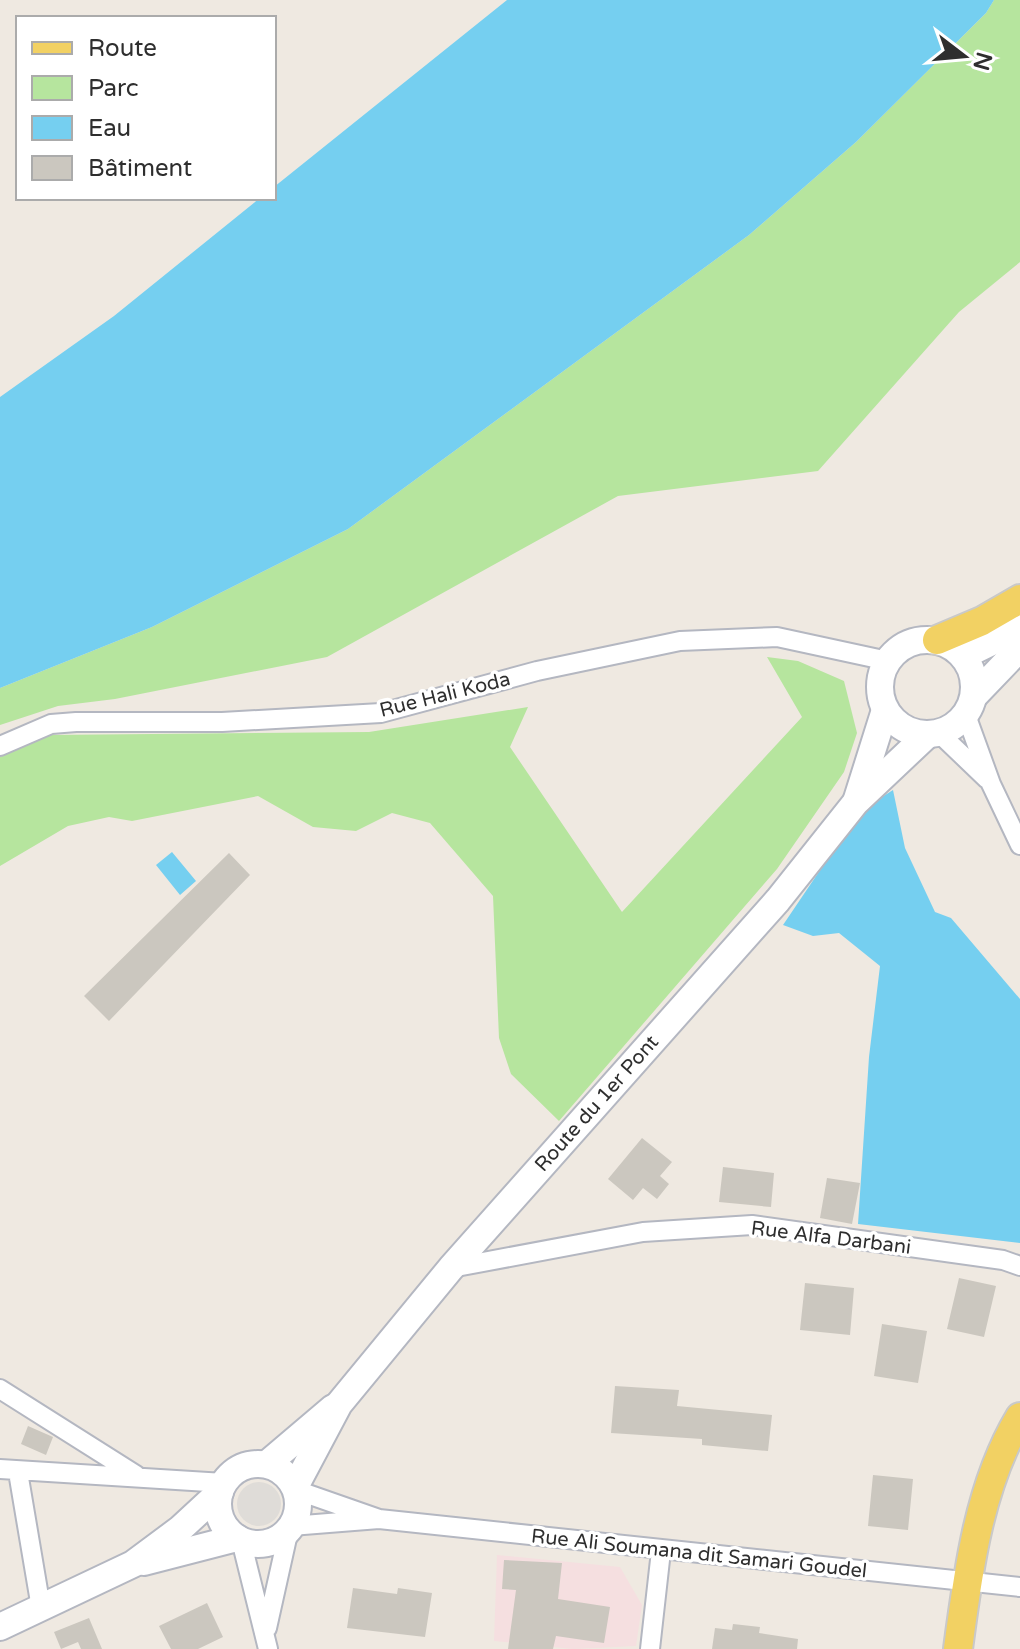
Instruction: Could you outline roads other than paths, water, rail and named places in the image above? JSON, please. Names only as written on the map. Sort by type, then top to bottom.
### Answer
[{"type":"main road","points":[[937,640],[993,616],[1020,599]]},
{"type":"main road","points":[[958,1649],[967,1581],[992,1483],[1020,1417]]},
{"type":"street","points":[[963,656],[1020,628]]},
{"type":"street","name":"Rue Hali Koda","points":[[0,746],[51,724],[222,722],[381,713],[537,671],[680,641],[777,637],[888,661]]},
{"type":"street","points":[[991,784],[933,734],[903,728],[885,710],[880,685],[888,661],[909,643],[937,640],[963,656],[971,668],[970,705],[991,784],[1020,845]]},
{"type":"street","points":[[933,734],[970,705],[1020,648]]},
{"type":"street","name":"Route du 1er Pont","points":[[856,802],[885,710]]},
{"type":"street","name":"Route du 1er Pont","points":[[267,1464],[339,1404],[451,1268],[778,900],[856,802],[933,734]]},
{"type":"street","name":"Rue Alfa Darbani","points":[[451,1268],[643,1232],[752,1225],[1003,1260],[1020,1266]]},
{"type":"street","points":[[0,1389],[139,1476]]},
{"type":"street","name":"Route du 1er Pont","points":[[295,1489],[339,1404]]},
{"type":"street","points":[[0,1627],[133,1564],[180,1529],[242,1467],[267,1464],[283,1473],[295,1489],[298,1509],[290,1528],[267,1640]]},
{"type":"street","points":[[41,1608],[9,1470],[139,1476],[222,1487]]},
{"type":"street","points":[[222,1487],[221,1518],[239,1539],[267,1640]]},
{"type":"street","name":"Rue Ali Soumana dit Samari Goudel","points":[[295,1489],[379,1519]]},
{"type":"street","name":"Rue Ali Soumana dit Samari Goudel","points":[[290,1528],[379,1519],[1020,1587]]},
{"type":"street","points":[[133,1564],[239,1539],[266,1543],[290,1528]]},
{"type":"street","points":[[650,1649],[661,1551]]},
{"type":"water","points":[[507,0],[994,0],[986,13],[856,142],[749,235],[348,529],[152,627],[0,688],[0,397],[114,316],[258,200],[276,200],[276,185]]},
{"type":"water","points":[[893,790],[905,848],[935,912],[951,918],[1020,999],[1020,1243],[858,1224],[869,1057],[880,966],[839,933],[813,936],[783,925],[860,811]]},
{"type":"water","points":[[172,852],[196,881],[180,895],[156,865]]}]
